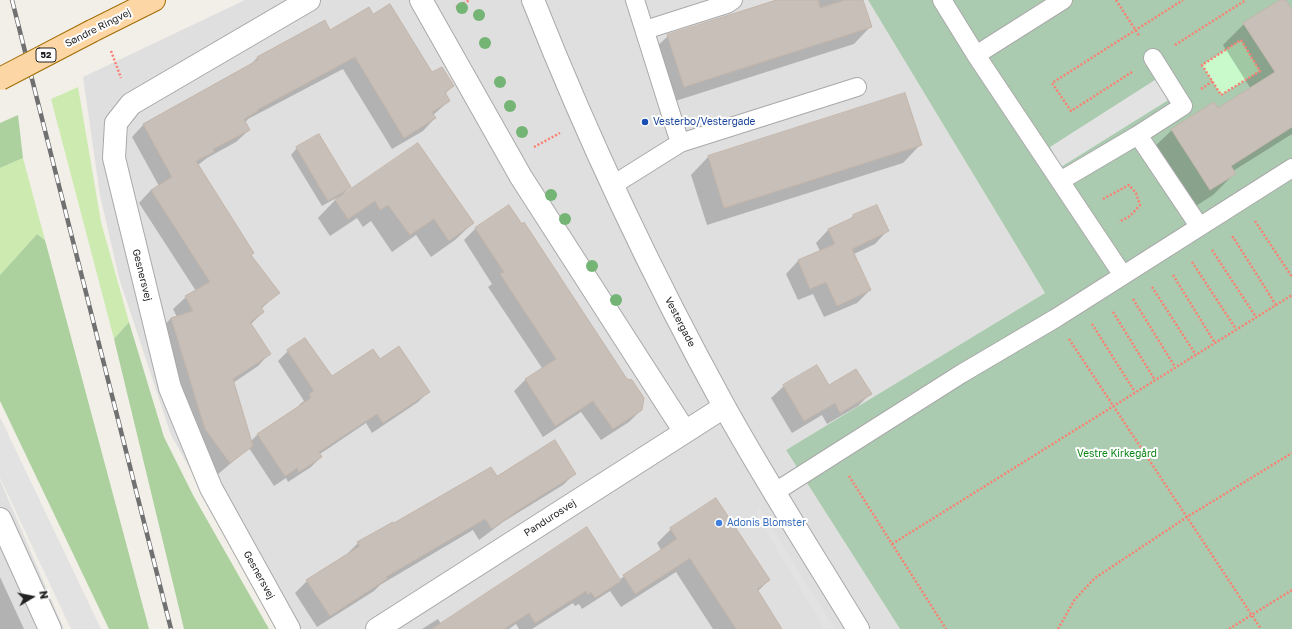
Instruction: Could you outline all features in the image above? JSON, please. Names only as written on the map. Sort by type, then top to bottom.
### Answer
[{"type":"main road","name":"Søndre Ringvej","points":[[0,79],[154,0]]},
{"type":"street","name":"Gesnersvej","points":[[289,629],[211,488],[170,388],[114,158],[116,123],[131,104],[309,0]]},
{"type":"street","points":[[421,0],[510,160],[685,432]]},
{"type":"street","name":"Vestergade","points":[[533,0],[565,82],[632,229],[724,407],[858,629]]},
{"type":"street","name":"Pandurosvej","points":[[377,629],[724,407]]},
{"type":"street","points":[[0,519],[50,629]]},
{"type":"lane","points":[[635,0],[680,143]]},
{"type":"lane","points":[[644,30],[727,4],[733,0]]},
{"type":"lane","points":[[942,0],[976,55],[1122,274]]},
{"type":"lane","points":[[976,55],[1063,0]]},
{"type":"lane","points":[[1060,181],[1184,106],[1153,58]]},
{"type":"lane","points":[[612,185],[680,143],[857,87]]},
{"type":"lane","points":[[1138,135],[1199,226]]},
{"type":"lane","points":[[775,492],[961,374],[1056,318],[1122,274],[1292,168]]},
{"type":"path","points":[[1116,0],[1136,31]]},
{"type":"path","points":[[1052,83],[1183,0]]},
{"type":"path","points":[[97,29],[131,104]]},
{"type":"path","points":[[1241,40],[1260,70],[1221,95],[1202,65],[1241,40]]},
{"type":"path","points":[[510,160],[583,120]]},
{"type":"path","points":[[1080,212],[1129,185],[1136,192],[1140,205],[1130,216],[1096,235]]},
{"type":"path","points":[[1241,200],[1292,277]]},
{"type":"path","points":[[1228,240],[1233,237],[1276,305]]},
{"type":"path","points":[[1205,254],[1217,247]]},
{"type":"path","points":[[1212,250],[1256,317]]},
{"type":"path","points":[[1186,266],[1199,258]]},
{"type":"path","points":[[1192,262],[1236,329]]},
{"type":"path","points":[[1168,277],[1179,270]]},
{"type":"path","points":[[1173,274],[1215,342]]},
{"type":"path","points":[[1146,291],[1157,284]]},
{"type":"path","points":[[1152,287],[1196,354]]},
{"type":"path","points":[[1128,302],[1139,295]]},
{"type":"path","points":[[892,544],[1292,295]]},
{"type":"path","points":[[1133,299],[1175,367]]},
{"type":"path","points":[[1106,316],[1117,308]]},
{"type":"path","points":[[1112,312],[1155,380]]},
{"type":"path","points":[[1056,318],[1261,629]]},
{"type":"path","points":[[1086,327],[1099,320]]},
{"type":"path","points":[[1092,324],[1136,392]]},
{"type":"path","points":[[1069,338],[1075,335]]},
{"type":"path","points":[[1058,629],[1075,599],[1095,578],[1187,517],[1292,453]]},
{"type":"path","points":[[835,454],[946,629]]},
{"type":"path","points":[[1229,629],[1292,590]]},
{"type":"shaded area","points":[[245,0],[868,0],[1045,293],[786,450],[900,629],[279,629],[171,435],[119,278],[100,195],[83,77]]},
{"type":"shaded area","points":[[1158,78],[1170,99],[1061,167],[1050,147]]},
{"type":"shaded area","points":[[0,417],[101,629],[71,629],[0,478]]},
{"type":"shaded area","points":[[0,480],[64,629],[0,629]]},
{"type":"shaded area","points":[[758,505],[835,629],[824,629],[757,516]]},
{"type":"green space","name":"Vestre Kirkegård","points":[[868,0],[1292,0],[1292,629],[900,629],[786,450],[1045,293]]},
{"type":"green space","points":[[1241,40],[1260,71],[1221,95],[1202,65]]},
{"type":"green space","points":[[78,87],[101,222],[129,322],[114,339],[51,99]]},
{"type":"green space","points":[[18,115],[23,158],[0,168],[0,123]]},
{"type":"green space","points":[[23,158],[45,240],[37,234],[0,275],[0,168]]},
{"type":"green space","points":[[37,234],[45,240],[149,629],[109,629],[0,401],[0,275]]},
{"type":"green space","points":[[129,322],[164,437],[193,495],[269,629],[184,629],[114,339]]},
{"type":"building","points":[[777,0],[818,0],[820,8],[845,0],[863,0],[872,27],[684,87],[667,35]]},
{"type":"building","points":[[1280,0],[1286,0],[1292,10],[1292,127],[1231,166],[1236,174],[1210,190],[1171,129],[1214,102],[1218,108],[1275,72],[1243,23]]},
{"type":"building","points":[[390,4],[432,72],[442,67],[454,86],[445,92],[450,101],[432,112],[436,118],[404,138],[355,57],[257,110],[258,111],[244,119],[250,130],[213,149],[214,152],[196,161],[254,253],[251,255],[280,293],[261,307],[264,312],[250,322],[271,354],[233,379],[253,446],[230,463],[205,429],[171,318],[193,311],[185,296],[210,282],[151,190],[172,177],[143,124],[258,60],[257,57],[325,20],[330,30],[369,7],[373,14]]},
{"type":"building","points":[[905,93],[922,145],[724,208],[708,156]]},
{"type":"building","points":[[319,134],[351,187],[328,201],[296,147]]},
{"type":"building","points":[[418,143],[474,223],[449,241],[434,219],[410,235],[388,205],[380,210],[375,201],[348,219],[335,200]]},
{"type":"building","points":[[509,205],[522,224],[524,222],[627,379],[632,380],[644,398],[642,410],[613,429],[593,401],[555,426],[525,379],[556,359],[500,274],[504,272],[475,228]]},
{"type":"building","points":[[877,205],[889,231],[852,249],[871,290],[837,306],[826,282],[810,289],[798,260],[835,244],[828,229],[854,217],[853,215]]},
{"type":"building","points":[[305,338],[332,376],[373,349],[380,359],[399,346],[430,392],[383,423],[377,414],[319,452],[322,457],[299,472],[297,468],[285,476],[257,434],[311,398],[309,394],[314,391],[287,350]]},
{"type":"building","points":[[817,365],[829,385],[856,369],[872,394],[840,413],[835,403],[804,421],[783,385]]},
{"type":"building","points":[[555,440],[576,474],[517,511],[492,529],[485,519],[386,577],[387,579],[330,616],[306,580],[360,546],[357,542],[393,522],[394,523],[491,467],[497,476]]},
{"type":"building","points":[[716,498],[770,580],[757,589],[782,629],[736,629],[690,558],[635,594],[623,575],[677,539],[670,528]]},
{"type":"building","points":[[587,527],[621,581],[595,598],[591,592],[588,595],[586,591],[535,623],[529,613],[504,629],[432,629]]},
{"type":"railway","points":[[12,0],[171,629]]},
{"type":"place","name":"Vesterbo/Vestergade","points":[[645,122]]},
{"type":"place","name":"Adonis Blomster","points":[[719,523]]}]
